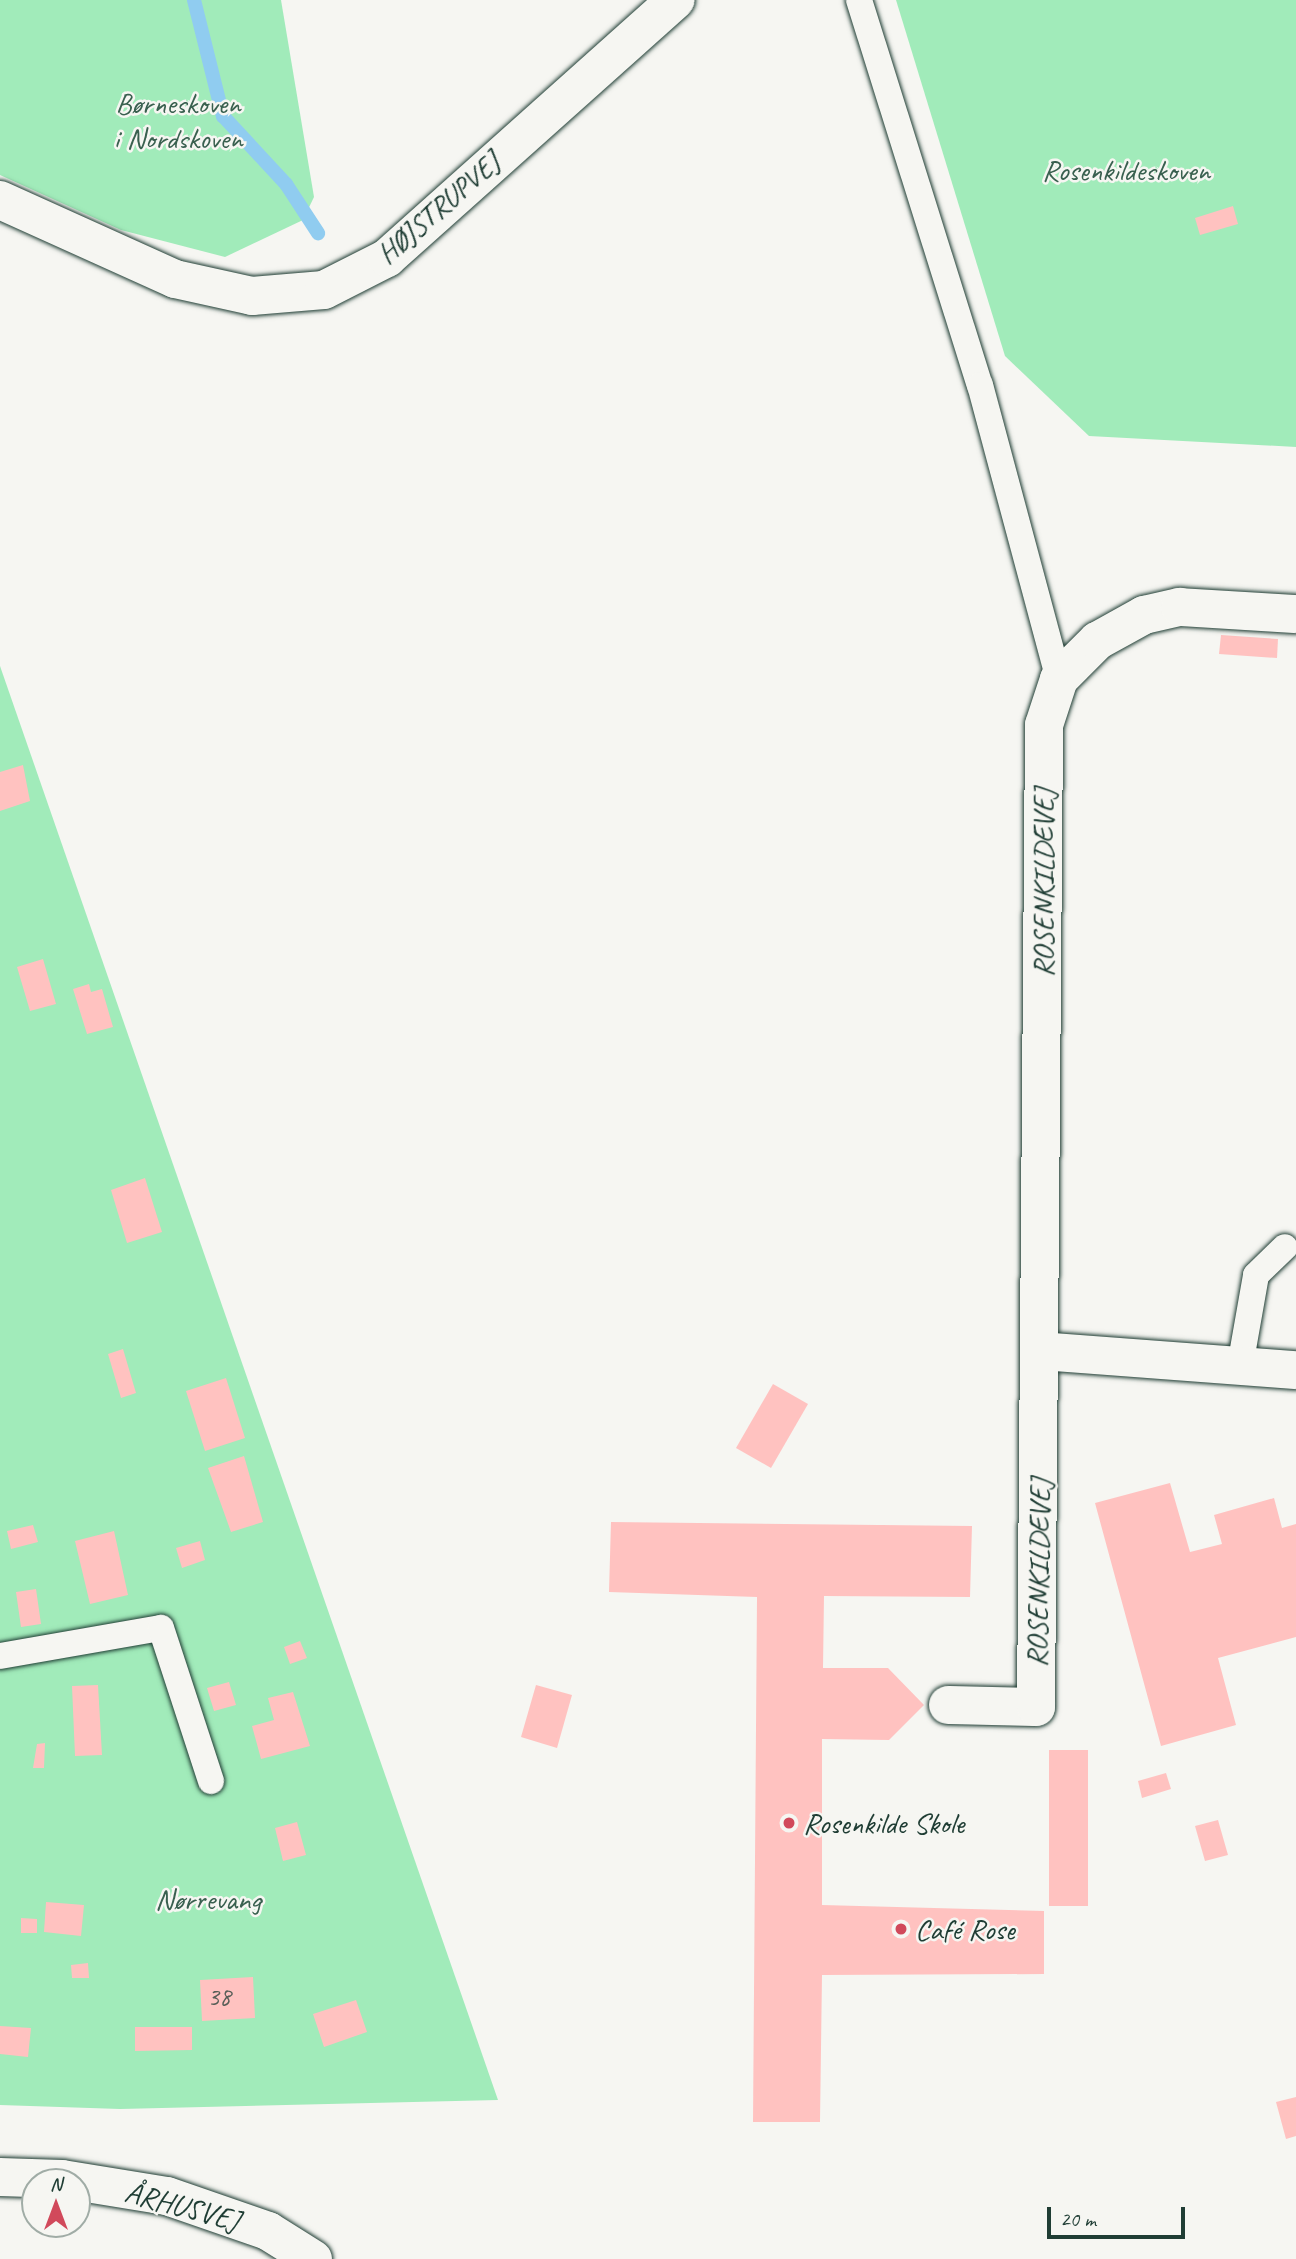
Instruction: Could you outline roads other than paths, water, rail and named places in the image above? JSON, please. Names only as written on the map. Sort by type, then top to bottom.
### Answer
[{"type":"street","name":"HØJSTRUPVEJ","points":[[0,200],[175,279],[252,296],[324,289],[387,258],[676,0]]},
{"type":"street","name":"ROSENKILDEVEJ","points":[[948,1705],[1036,1707],[1044,725],[1059,679],[1097,641],[1144,615],[1180,607],[1296,614]]},
{"type":"street","points":[[1041,1351],[1296,1370]]},
{"type":"street","name":"ÅRHUSVEJ","points":[[0,2177],[62,2179],[167,2196],[268,2231],[313,2259]]},
{"type":"lane","points":[[859,0],[980,385],[1059,679]]},
{"type":"lane","points":[[1240,1366],[1256,1275],[1285,1247]]},
{"type":"lane","points":[[0,1656],[161,1628],[211,1781]]},
{"type":"waterway","points":[[194,0],[223,116],[286,184],[318,233]]},
{"type":"place","name":"Rosenkilde Skole","points":[[789,1823]]},
{"type":"place","name":"Café Rose","points":[[901,1929]]},
{"type":"park label","name":"Børneskoven i Nordskoven","points":[[178,120]]},
{"type":"park label","name":"Rosenkildeskoven","points":[[1126,170]]},
{"type":"park label","name":"Nørrevang","points":[[208,1899]]}]
